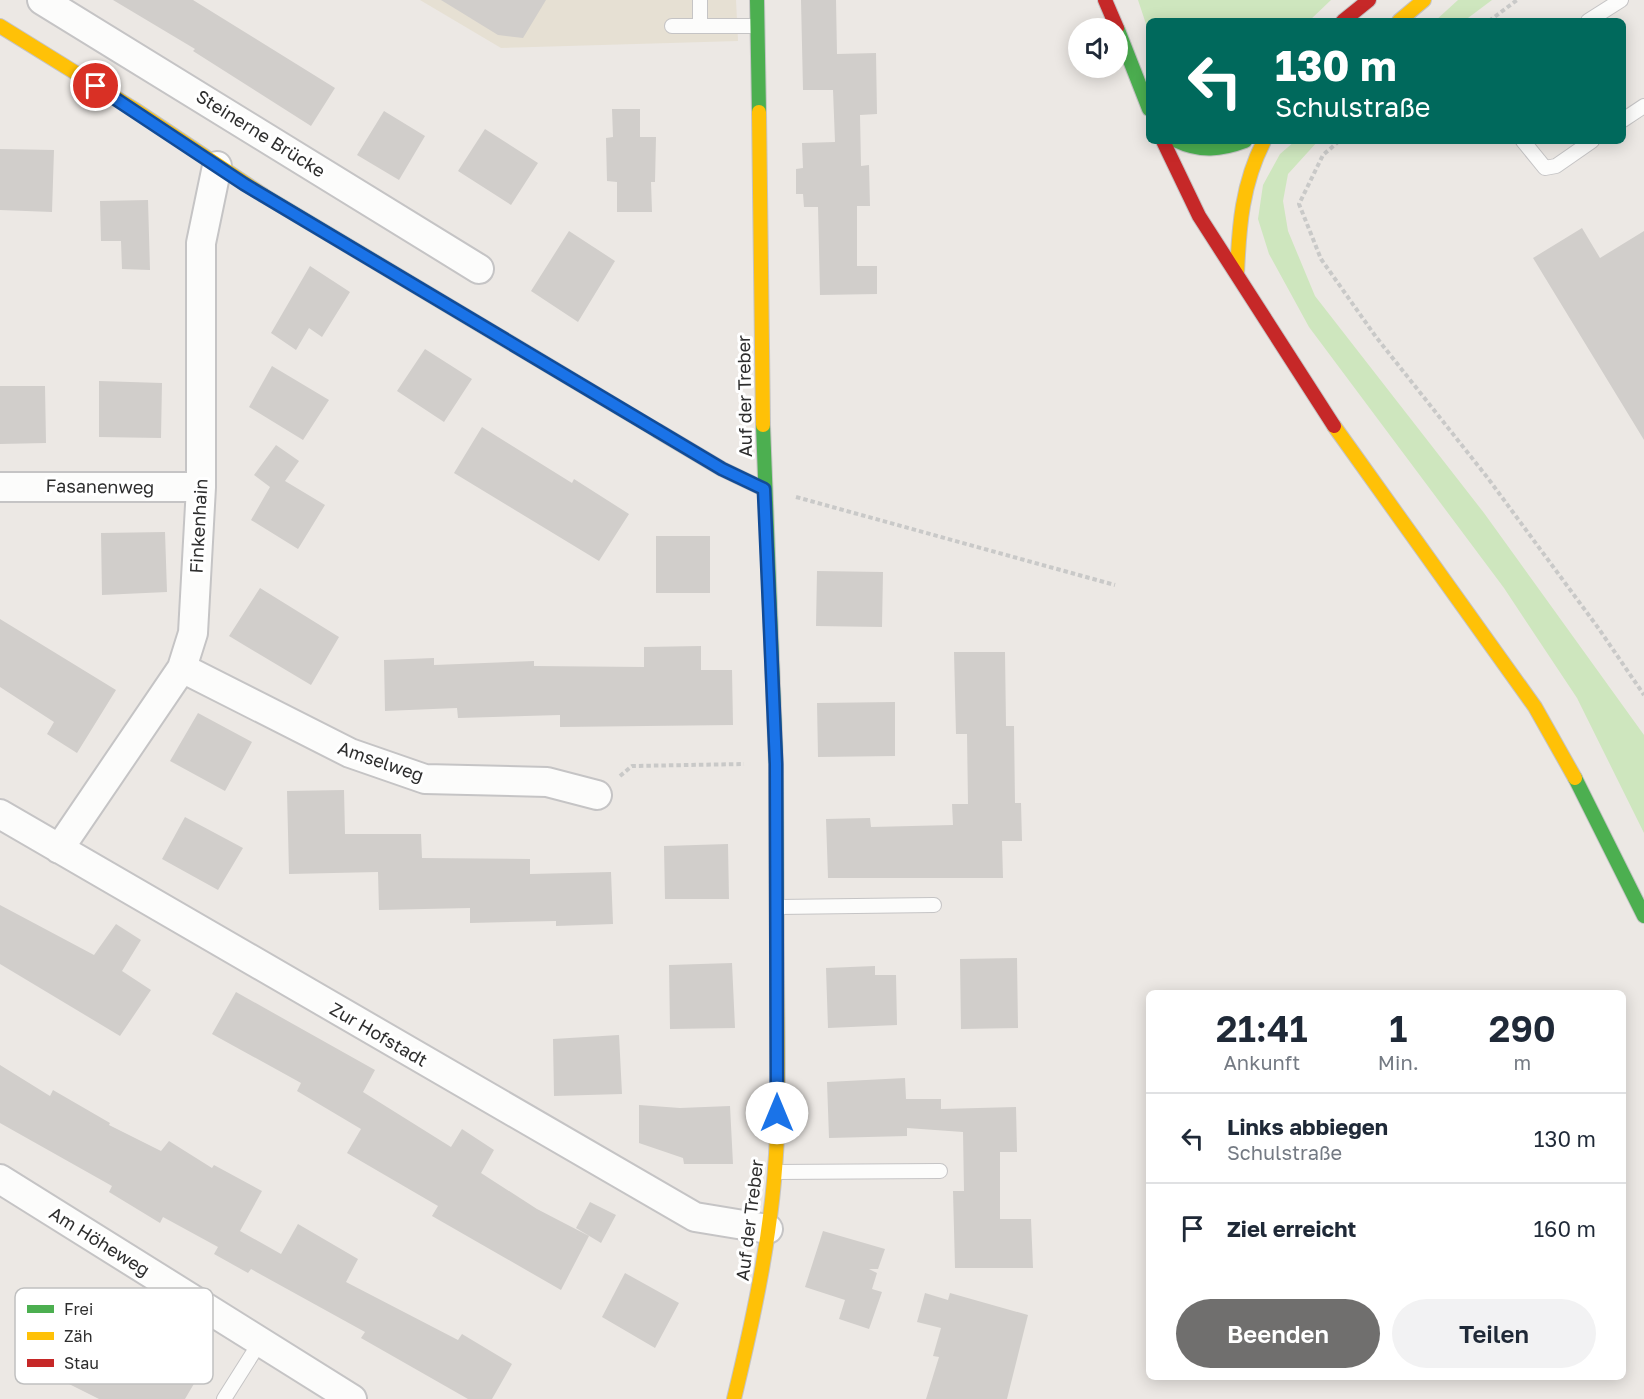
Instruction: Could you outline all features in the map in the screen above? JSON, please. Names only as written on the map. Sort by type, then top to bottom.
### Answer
[{"type":"street","name":"Steinerne Brücke","points":[[42,0],[479,269]]},
{"type":"street","name":"Auf der Treber","points":[[734,1399],[755,1311],[775,1172],[778,907],[776,764],[764,489],[757,0]]},
{"type":"street","points":[[1106,0],[1113,18]]},
{"type":"street","points":[[1347,18],[1369,0]]},
{"type":"street","points":[[1403,18],[1424,0]]},
{"type":"street","points":[[0,26],[134,109],[217,166],[335,239],[701,457],[764,489]]},
{"type":"street","points":[[1128,56],[1146,102]]},
{"type":"street","points":[[1164,144],[1199,216],[1319,406],[1535,707],[1594,811],[1644,916]]},
{"type":"street","points":[[1182,144],[1189,148],[1224,149],[1237,144]]},
{"type":"street","points":[[1237,274],[1240,205],[1250,165],[1262,144]]},
{"type":"street","name":"Finkenhain","points":[[59,849],[182,668],[193,633],[201,487],[201,243],[217,166]]},
{"type":"street","name":"Fasanenweg","points":[[0,487],[201,487]]},
{"type":"street","name":"Amselweg","points":[[182,668],[350,753],[425,779],[547,782],[597,795]]},
{"type":"street","name":"Zur Hofstadt","points":[[0,814],[695,1217],[768,1229]]},
{"type":"street","name":"Am Höheweg","points":[[0,1179],[174,1288]]},
{"type":"street","name":"Am Höheweg","points":[[213,1313],[351,1399]]},
{"type":"lane","points":[[700,0],[700,26]]},
{"type":"lane","points":[[1593,18],[1621,0]]},
{"type":"lane","points":[[672,26],[757,26]]},
{"type":"lane","points":[[1626,118],[1644,106]]},
{"type":"lane","points":[[1525,144],[1545,168],[1556,166],[1588,144]]},
{"type":"lane","points":[[778,907],[934,904]]},
{"type":"lane","points":[[775,1172],[940,1170]]},
{"type":"lane","points":[[224,1399],[260,1342]]},
{"type":"path","points":[[1493,18],[1517,0]]},
{"type":"path","points":[[1336,144],[1323,155],[1299,204],[1321,259],[1376,337],[1494,487],[1599,629],[1644,695]]},
{"type":"path","points":[[764,489],[1115,585]]},
{"type":"path","points":[[597,795],[632,766],[776,764]]},
{"type":"shaded area","points":[[420,0],[736,0],[738,41],[501,48]]},
{"type":"green space","points":[[1138,0],[1331,0],[1312,18],[1146,18],[1146,24]]},
{"type":"green space","points":[[1458,0],[1492,0],[1468,18],[1438,18]]},
{"type":"green space","points":[[1292,144],[1315,144],[1288,174],[1283,201],[1288,231],[1315,296],[1484,513],[1644,735],[1644,833],[1577,698],[1504,588],[1309,327],[1269,254],[1258,219],[1263,185],[1280,154]]},
{"type":"building","points":[[113,0],[193,0],[335,88],[311,126],[193,51],[195,49]]},
{"type":"building","points":[[441,0],[546,0],[523,38],[498,35]]},
{"type":"building","points":[[801,0],[836,0],[837,54],[876,53],[877,114],[860,115],[861,166],[869,165],[870,206],[857,206],[857,266],[877,266],[877,294],[820,295],[818,207],[804,207],[803,194],[796,194],[796,169],[803,168],[802,143],[835,142],[833,90],[803,90]]},
{"type":"building","points":[[612,109],[640,109],[640,137],[656,137],[655,182],[651,182],[652,212],[617,212],[617,182],[607,181],[606,138],[613,137]]},
{"type":"building","points":[[384,111],[425,136],[399,180],[357,155]]},
{"type":"building","points":[[485,129],[538,163],[511,205],[458,171]]},
{"type":"building","points":[[0,149],[54,150],[52,212],[0,210]]},
{"type":"building","points":[[148,200],[150,270],[122,269],[121,241],[101,241],[100,201]]},
{"type":"building","points":[[1582,228],[1600,258],[1644,231],[1644,440],[1533,258]]},
{"type":"building","points":[[569,231],[615,261],[578,322],[531,291]]},
{"type":"building","points":[[310,266],[350,292],[322,337],[309,328],[296,350],[271,333]]},
{"type":"building","points":[[425,349],[472,379],[444,422],[397,391]]},
{"type":"building","points":[[272,366],[329,400],[303,440],[249,407]]},
{"type":"building","points":[[99,381],[162,383],[161,438],[99,437]]},
{"type":"building","points":[[0,386],[45,386],[46,443],[0,444]]},
{"type":"building","points":[[482,427],[572,483],[574,479],[629,514],[599,561],[454,473]]},
{"type":"building","points":[[276,445],[299,461],[285,481],[325,505],[298,549],[251,520],[270,487],[254,475]]},
{"type":"building","points":[[165,532],[167,592],[102,595],[101,533]]},
{"type":"building","points":[[656,536],[710,536],[710,593],[656,593]]},
{"type":"building","points":[[817,571],[883,572],[882,627],[816,626]]},
{"type":"building","points":[[260,588],[339,637],[311,685],[229,636]]},
{"type":"building","points":[[0,619],[116,690],[77,753],[47,734],[54,722],[0,687]]},
{"type":"building","points":[[701,646],[701,670],[732,670],[733,725],[560,727],[560,715],[458,718],[457,708],[385,711],[384,660],[434,658],[434,665],[534,661],[534,666],[644,667],[644,647]]},
{"type":"building","points":[[954,652],[1005,652],[1006,726],[1014,726],[1015,803],[1021,803],[1022,841],[1002,841],[1003,878],[828,878],[826,819],[870,818],[871,827],[953,825],[952,804],[968,804],[967,734],[956,734]]},
{"type":"building","points":[[895,702],[895,756],[818,757],[817,703]]},
{"type":"building","points":[[198,713],[252,742],[225,791],[170,761]]},
{"type":"building","points":[[344,790],[345,834],[421,834],[422,858],[530,859],[530,874],[611,872],[613,924],[556,926],[556,921],[470,923],[470,908],[379,910],[378,872],[289,874],[287,791]]},
{"type":"building","points":[[185,817],[243,848],[218,890],[162,859]]},
{"type":"building","points":[[728,844],[729,899],[665,899],[664,846]]},
{"type":"building","points":[[0,905],[94,955],[116,924],[141,940],[122,971],[151,990],[120,1036],[0,964]]},
{"type":"building","points":[[1017,958],[1018,1028],[961,1029],[960,959]]},
{"type":"building","points":[[732,963],[735,1028],[670,1029],[669,965]]},
{"type":"building","points":[[875,966],[875,975],[896,975],[897,1025],[828,1028],[826,968]]},
{"type":"building","points":[[236,992],[375,1070],[363,1092],[451,1147],[462,1129],[494,1150],[481,1173],[537,1209],[589,1236],[561,1290],[432,1216],[438,1206],[347,1153],[361,1129],[297,1091],[301,1083],[212,1034]]},
{"type":"building","points":[[619,1035],[622,1094],[554,1096],[553,1039]]},
{"type":"building","points":[[0,1065],[50,1096],[53,1090],[110,1123],[109,1125],[161,1151],[169,1141],[212,1168],[214,1165],[262,1191],[240,1231],[281,1254],[298,1224],[358,1259],[346,1282],[458,1340],[462,1334],[512,1364],[492,1399],[468,1399],[361,1338],[365,1332],[251,1269],[248,1273],[214,1254],[218,1247],[163,1217],[160,1223],[109,1192],[112,1186],[0,1123]]},
{"type":"building","points":[[905,1078],[906,1099],[941,1099],[941,1109],[1016,1107],[1017,1152],[1000,1152],[1000,1219],[1031,1219],[1033,1268],[955,1268],[953,1191],[964,1191],[963,1132],[907,1128],[907,1136],[829,1138],[827,1082]]},
{"type":"building","points":[[639,1105],[680,1108],[730,1106],[733,1164],[684,1164],[683,1158],[639,1143]]},
{"type":"building","points":[[590,1202],[616,1215],[601,1243],[576,1228]]},
{"type":"building","points":[[823,1231],[885,1249],[878,1269],[869,1269],[877,1273],[872,1289],[882,1292],[869,1329],[839,1319],[845,1300],[805,1287]]},
{"type":"building","points":[[625,1273],[679,1303],[655,1348],[602,1317]]},
{"type":"building","points":[[925,1293],[948,1300],[950,1293],[1028,1315],[1007,1399],[926,1399],[939,1357],[933,1356],[941,1328],[917,1322]]},
{"type":"building","points":[[69,1384],[194,1384],[185,1399],[99,1399]]},
{"type":"traffic: fast","points":[[757,0],[759,112]]},
{"type":"traffic: fast","points":[[1128,55],[1146,101]]},
{"type":"traffic: fast","points":[[1184,144],[1202,148],[1234,144]]},
{"type":"traffic: fast","points":[[263,195],[658,431]]},
{"type":"traffic: fast","points":[[763,425],[776,764],[777,966]]},
{"type":"traffic: fast","points":[[1575,778],[1644,916]]},
{"type":"traffic: slow","points":[[1403,18],[1424,0]]},
{"type":"traffic: slow","points":[[0,26],[134,109],[263,195]]},
{"type":"traffic: slow","points":[[759,112],[763,425]]},
{"type":"traffic: slow","points":[[1237,274],[1246,189],[1263,144]]},
{"type":"traffic: slow","points":[[1334,426],[1535,707],[1575,778]]},
{"type":"traffic: slow","points":[[658,431],[722,469],[764,489]]},
{"type":"traffic: slow","points":[[734,1399],[756,1301],[772,1201],[778,1113],[777,966]]},
{"type":"traffic: jam","points":[[1105,0],[1113,18]]},
{"type":"traffic: jam","points":[[1347,18],[1369,0]]},
{"type":"traffic: jam","points":[[1164,144],[1199,216],[1334,426]]},
{"type":"route","points":[[96,86],[263,196],[722,469],[764,489],[776,764],[777,1113]]}]
